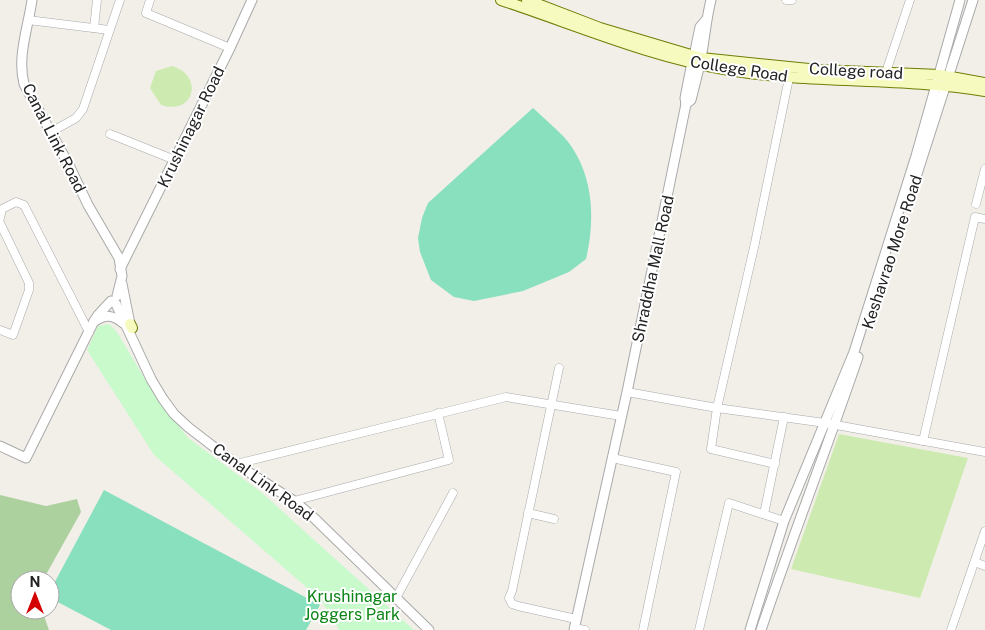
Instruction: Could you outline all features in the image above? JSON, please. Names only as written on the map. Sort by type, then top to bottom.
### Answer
[{"type":"main road","name":"College Road","points":[[501,0],[623,43],[697,60],[728,70],[789,78],[818,75],[942,80],[985,91]]},
{"type":"main road","name":"College road","points":[[533,1],[600,28],[697,60],[818,75],[886,72],[942,80],[985,83]]},
{"type":"street","name":"Canal Link Road","points":[[32,0],[22,60],[24,84],[88,205],[119,258],[121,266],[120,278],[115,300]]},
{"type":"street","points":[[94,28],[97,0]]},
{"type":"street","points":[[51,132],[76,118],[83,109],[120,0]]},
{"type":"street","points":[[150,0],[146,13],[230,48]]},
{"type":"street","name":"Krushinagar Road","points":[[128,254],[252,0]]},
{"type":"street","name":"Shraddha Mall Road","points":[[621,416],[686,104],[691,100],[700,27],[706,20],[711,0]]},
{"type":"street","points":[[786,0],[792,0]]},
{"type":"street","points":[[886,72],[910,0]]},
{"type":"street","points":[[942,80],[960,0]]},
{"type":"street","points":[[750,630],[784,521],[854,352],[942,80],[973,0]]},
{"type":"street","points":[[28,20],[109,30]]},
{"type":"street","points":[[775,464],[711,449],[717,408],[757,233],[789,78]]},
{"type":"street","name":"Keshavrao More Road","points":[[761,630],[789,545],[834,426],[942,80]]},
{"type":"street","points":[[110,134],[175,160]]},
{"type":"street","points":[[976,204],[985,168]]},
{"type":"street","points":[[0,218],[2,209],[16,202],[24,205],[89,332]]},
{"type":"street","points":[[923,441],[975,217],[985,219]]},
{"type":"street","points":[[0,223],[29,283],[29,290],[13,335],[0,330]]},
{"type":"street","name":"Canal Link Road","points":[[109,241],[120,278],[129,326],[135,344],[162,399],[174,414],[236,464],[294,501],[312,516],[429,630]]},
{"type":"street","points":[[121,266],[128,254]]},
{"type":"street","points":[[120,278],[128,254]]},
{"type":"street","points":[[0,446],[26,458],[89,332],[115,300],[129,326]]},
{"type":"street","points":[[98,319],[114,317],[129,326]]},
{"type":"street","points":[[559,368],[509,598],[512,604],[585,630]]},
{"type":"street","points":[[627,392],[717,408],[825,423],[985,452]]},
{"type":"street","points":[[236,464],[506,397],[621,416],[575,626]]},
{"type":"street","points":[[294,501],[449,460],[438,414]]},
{"type":"street","points":[[764,514],[784,417]]},
{"type":"street","points":[[612,458],[676,472],[643,630]]},
{"type":"street","points":[[396,598],[453,493]]},
{"type":"street","points":[[699,630],[729,503],[784,521]]},
{"type":"street","points":[[528,513],[554,519]]},
{"type":"street","points":[[951,630],[985,531]]},
{"type":"street","points":[[975,562],[985,566]]},
{"type":"green space","points":[[172,66],[189,77],[192,85],[188,100],[182,105],[173,107],[161,105],[150,88],[156,71]]},
{"type":"green space","points":[[533,108],[564,137],[574,150],[581,164],[590,195],[591,211],[591,227],[586,259],[569,272],[523,291],[474,301],[454,297],[431,280],[420,252],[418,238],[422,218],[428,203]]},
{"type":"green space","name":"Krushinagar Joggers Park","points":[[109,324],[117,332],[146,381],[188,438],[261,492],[414,630],[339,630],[321,600],[154,455],[87,350],[98,326]]},
{"type":"green space","points":[[839,434],[968,458],[920,598],[791,569]]},
{"type":"green space","points":[[104,490],[320,605],[306,630],[111,630],[60,603],[60,572]]},
{"type":"green space","points":[[0,495],[46,506],[77,499],[81,512],[49,570],[10,570],[10,620],[46,620],[49,630],[0,630]]}]
